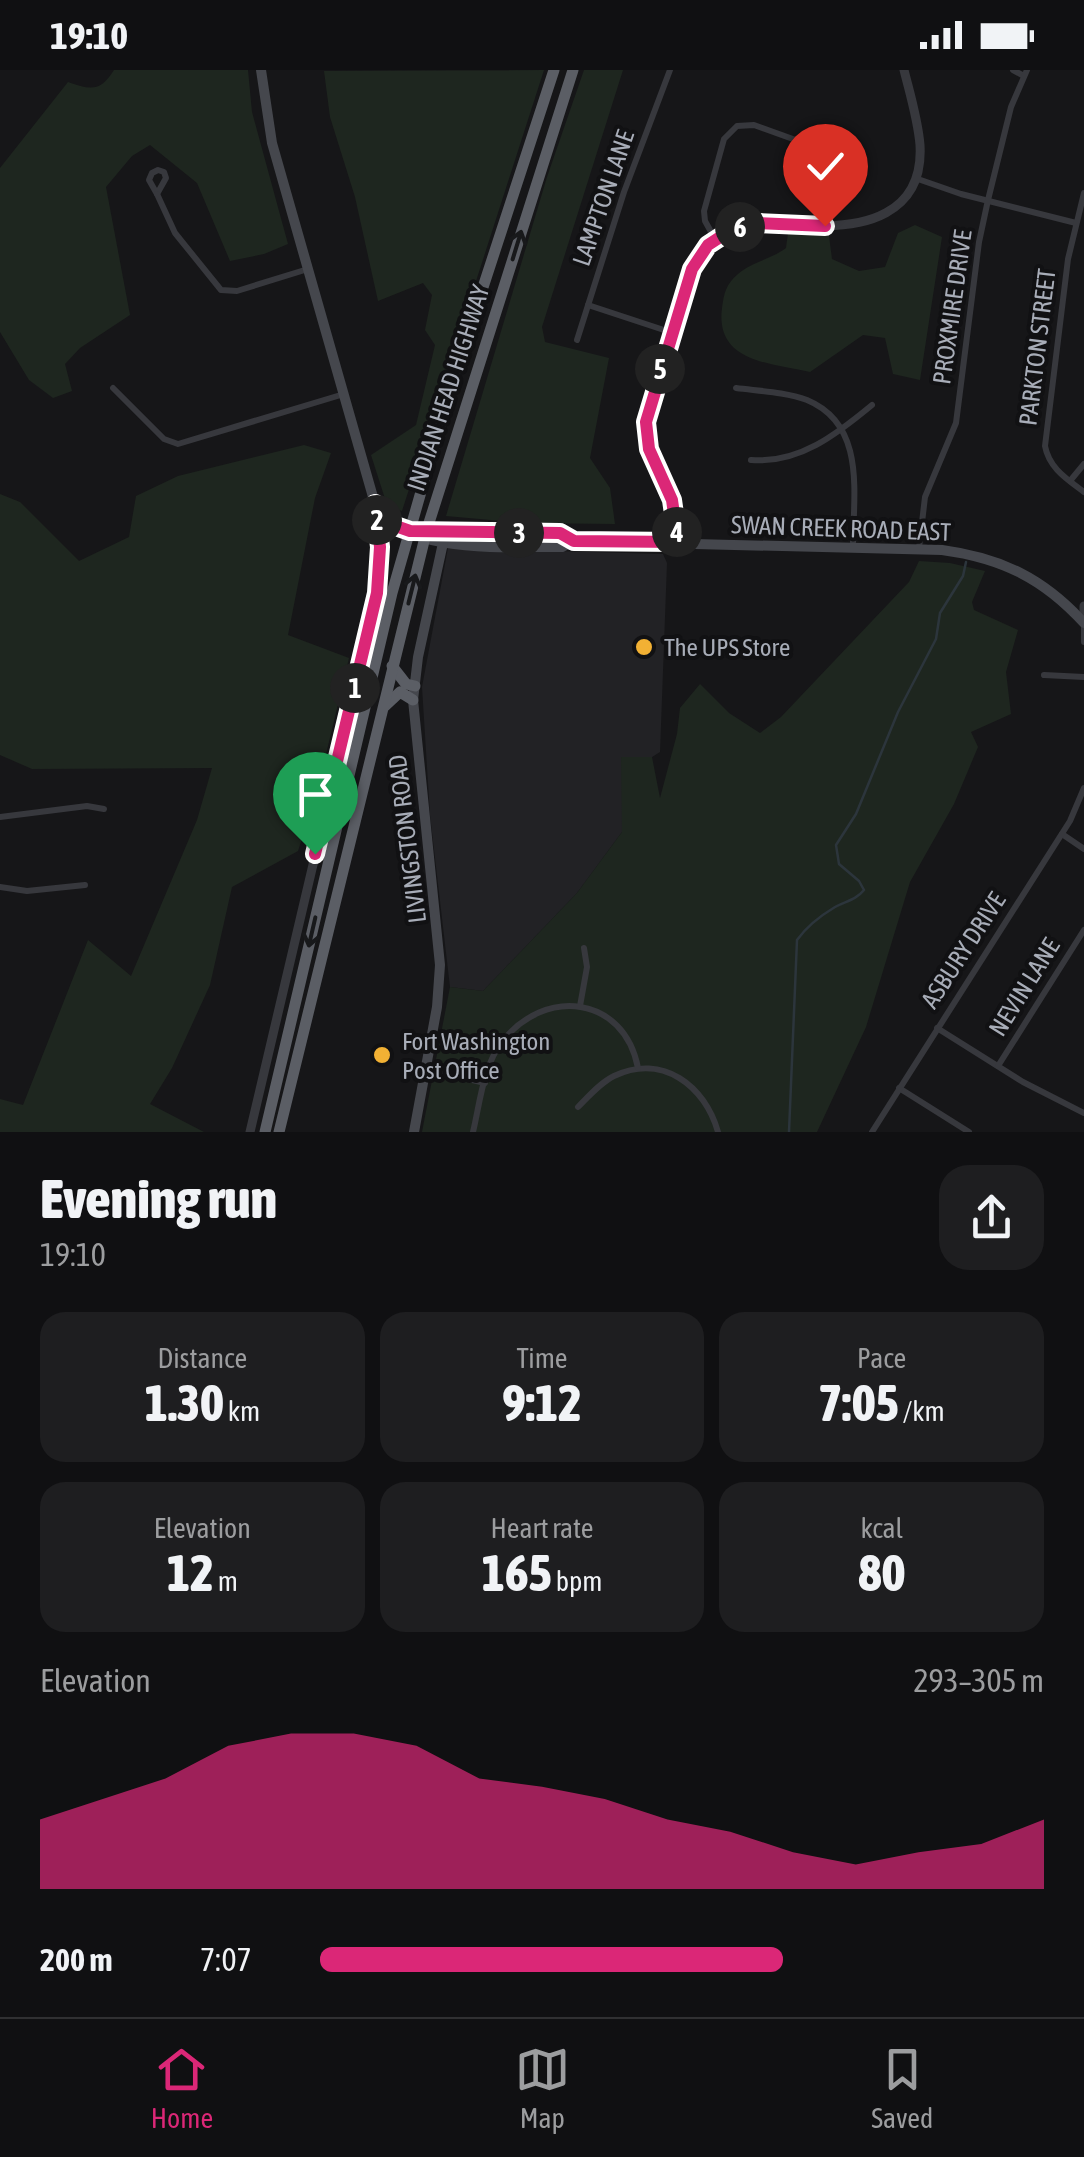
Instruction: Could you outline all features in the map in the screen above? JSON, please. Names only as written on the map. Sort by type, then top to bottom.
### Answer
[{"type":"highway","name":"INDIAN HEAD HIGHWAY","points":[[265,1132],[392,592],[460,355],[554,70]]},
{"type":"highway","name":"INDIAN HEAD HIGHWAY","points":[[280,1132],[426,534],[573,70]]},
{"type":"highway","points":[[392,666],[402,680],[415,686]]},
{"type":"highway","points":[[382,709],[400,692],[413,700]]},
{"type":"main road","points":[[261,70],[272,142],[375,504],[390,524],[410,531]]},
{"type":"main road","name":"SWAN CREEK ROAD EAST","points":[[410,531],[560,533],[574,541]]},
{"type":"main road","name":"SWAN CREEK ROAD EAST","points":[[426,534],[443,543],[562,547],[574,541],[678,542],[919,548],[968,554],[1013,569],[1058,596],[1084,623]]},
{"type":"main road","name":"LIVINGSTON ROAD","points":[[414,1132],[437,1008],[440,965],[413,700],[443,543]]},
{"type":"street","name":"LAMPTON LANE","points":[[577,340],[624,192],[670,70]]},
{"type":"street","points":[[678,542],[672,500],[651,456],[646,430],[649,404],[696,259],[727,231],[752,224],[839,226],[872,222],[897,205],[915,178],[920,147],[904,70]]},
{"type":"street","points":[[1013,70],[1025,73]]},
{"type":"street","name":"PROXMIRE DRIVE","points":[[919,548],[925,497],[956,422],[979,242],[1011,107],[1025,73]]},
{"type":"street","points":[[715,239],[704,211],[724,140],[732,130],[743,124],[754,125],[804,143],[840,146]]},
{"type":"street","points":[[915,178],[961,194],[1076,223]]},
{"type":"street","name":"PARKTON STREET","points":[[1084,193],[1062,294],[1045,434],[1047,458],[1084,492]]},
{"type":"street","points":[[157,194],[175,233],[222,290],[237,291],[308,269]]},
{"type":"street","points":[[588,305],[671,332]]},
{"type":"street","points":[[113,388],[164,439],[178,444],[346,394]]},
{"type":"street","points":[[736,388],[805,400],[824,410],[843,429],[852,456],[853,547]]},
{"type":"street","points":[[751,460],[795,455],[843,429],[872,406]]},
{"type":"street","points":[[1070,481],[1084,464]]},
{"type":"street","points":[[250,1132],[377,593],[380,547],[375,504]]},
{"type":"street","points":[[1084,606],[1084,642]]},
{"type":"street","points":[[1044,675],[1084,677]]},
{"type":"street","name":"ASBURY DRIVE","points":[[872,1132],[1062,834],[1084,788]]},
{"type":"street","points":[[0,817],[87,806],[104,810]]},
{"type":"street","points":[[1062,834],[1084,849]]},
{"type":"street","points":[[0,887],[27,892],[85,885]]},
{"type":"street","name":"NEVIN LANE","points":[[998,1066],[1081,941],[1084,930]]},
{"type":"street","points":[[580,1006],[588,967],[584,948]]},
{"type":"street","points":[[473,1132],[494,1053],[522,1022],[552,1007],[580,1006],[613,1021],[626,1035],[638,1068]]},
{"type":"street","points":[[937,1028],[1084,1113]]},
{"type":"street","points":[[578,1108],[602,1083],[638,1068],[665,1072],[686,1081],[702,1096],[718,1132]]},
{"type":"street","points":[[426,1069],[485,1082]]},
{"type":"street","points":[[899,1088],[969,1132]]},
{"type":"shaded area","points":[[114,70],[248,70],[252,112],[288,244],[230,261],[197,183],[150,145],[132,156],[106,187],[130,315],[80,348],[65,364],[72,391],[53,398],[29,380],[0,332],[0,168],[68,82],[83,87],[99,86]]},
{"type":"shaded area","points":[[544,70],[402,511],[387,505],[371,455],[416,425],[435,345],[425,330],[432,295],[423,283],[378,301],[355,197],[330,117],[324,71]]},
{"type":"shaded area","points":[[584,70],[623,70],[542,327],[545,342],[609,358],[590,458],[610,488],[615,524],[525,523],[446,516],[547,177]]},
{"type":"shaded area","points":[[915,225],[942,237],[920,380],[893,374],[885,338],[863,335],[810,372],[748,357],[727,340],[722,308],[728,285],[743,270],[786,248],[788,233],[829,236],[832,259],[859,271],[885,267],[898,233]]},
{"type":"shaded area","points":[[304,445],[331,453],[315,498],[288,635],[349,658],[317,792],[298,851],[232,887],[210,985],[172,1068],[150,1104],[204,1132],[0,1132],[0,1099],[23,1105],[88,940],[131,976],[197,820],[212,768],[32,769],[0,755],[0,494],[20,502],[79,561],[129,537],[136,496],[178,476]]},
{"type":"shaded area","points":[[448,548],[663,554],[667,563],[660,752],[652,757],[622,757],[622,832],[577,893],[483,991],[450,987],[430,815],[422,687]]},
{"type":"shaded area","points":[[919,561],[985,571],[972,602],[974,610],[1018,630],[1006,672],[1011,714],[971,732],[978,747],[954,804],[910,882],[866,1027],[817,1132],[422,1132],[450,987],[483,991],[577,893],[622,832],[621,757],[652,757],[660,798],[680,708],[700,684],[729,713],[760,733],[781,717],[909,582]]},
{"type":"waterway","points":[[789,1132],[797,940],[819,918],[864,890],[839,864],[836,845],[856,814],[898,712],[936,639],[940,613],[963,576],[966,562]]},
{"type":"place","name":"The UPS Store","points":[[644,647]]},
{"type":"place","name":"Fort Washington Post Office","points":[[382,1055]]},
{"type":"route","points":[[315,854],[377,593],[380,547],[375,504],[390,524],[410,531],[560,533],[574,541],[678,542],[672,500],[649,449],[646,422],[696,259],[720,235],[734,228],[759,223],[825,226]]}]
